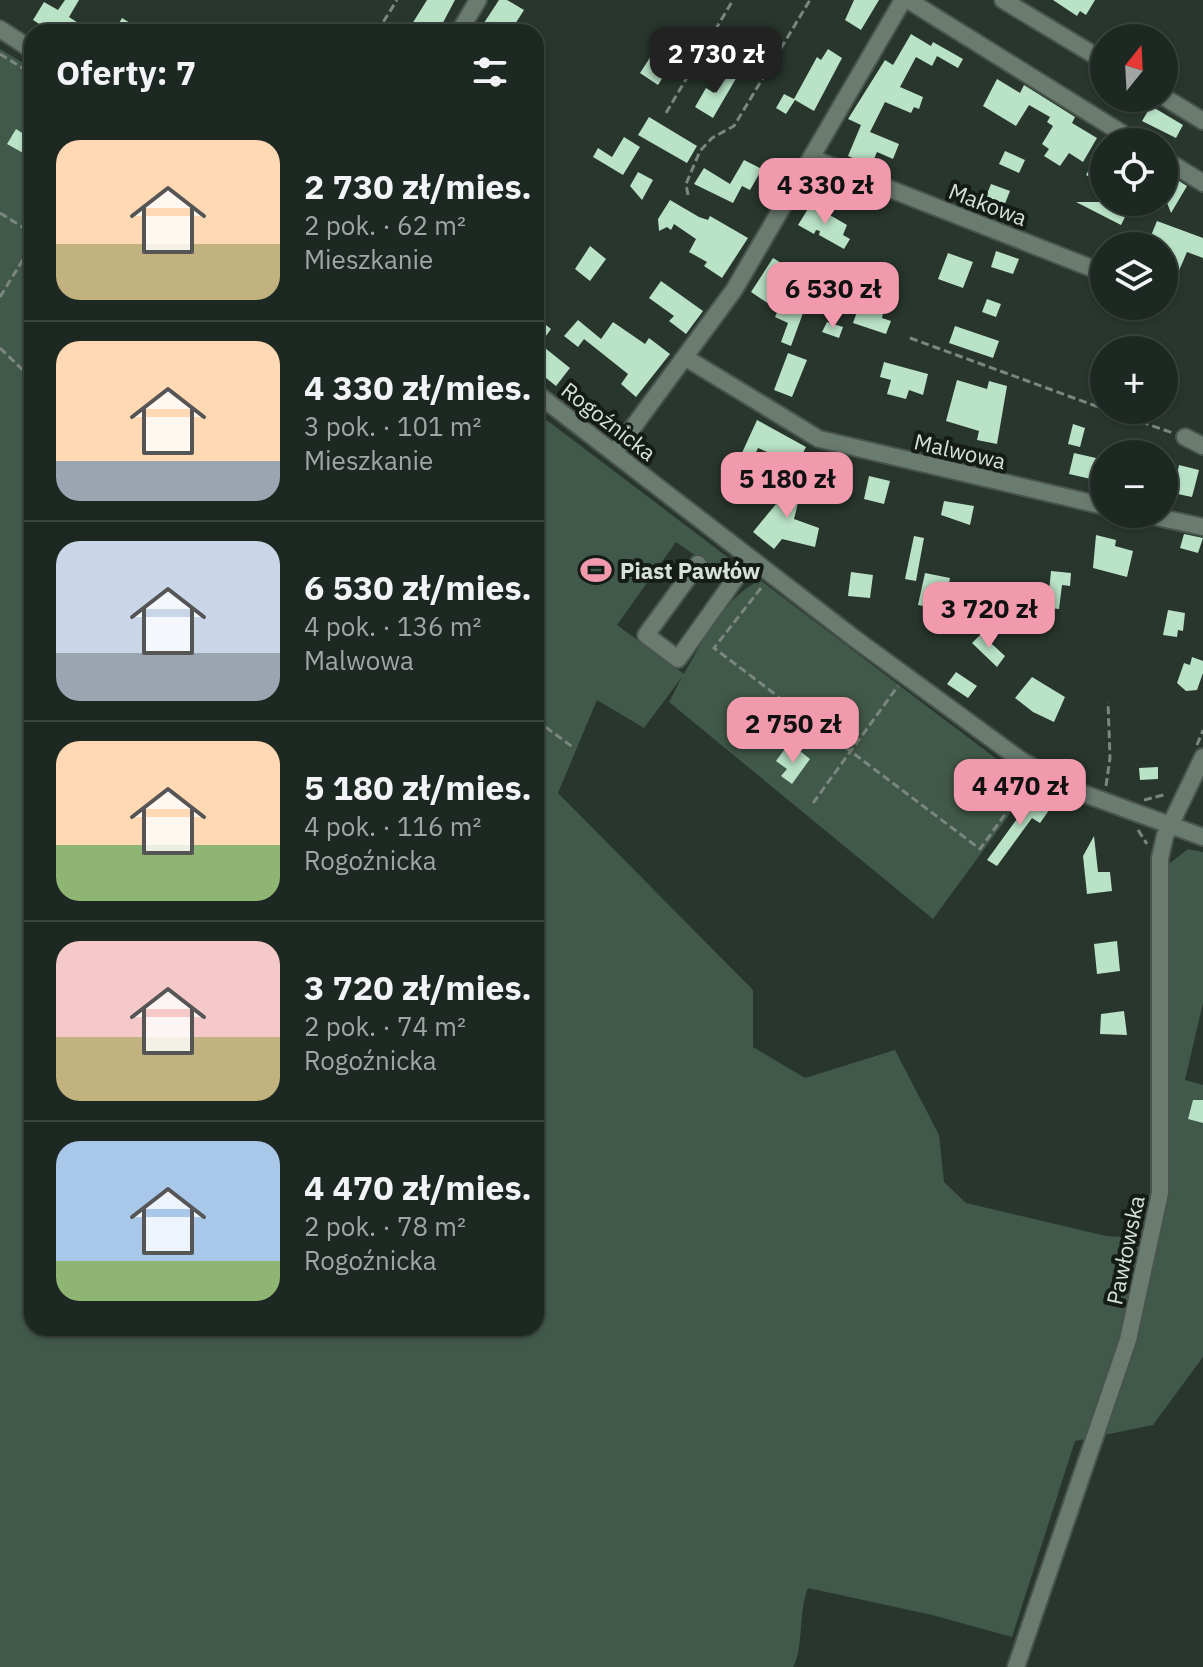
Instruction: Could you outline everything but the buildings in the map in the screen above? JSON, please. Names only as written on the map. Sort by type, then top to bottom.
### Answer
[{"type":"street","points":[[464,24],[478,0]]},
{"type":"street","points":[[614,453],[734,290],[906,0],[1113,128]]},
{"type":"street","points":[[1003,0],[1090,53]]},
{"type":"street","points":[[0,29],[24,45]]},
{"type":"street","points":[[1178,106],[1203,121]]},
{"type":"street","name":"Makowa","points":[[811,158],[1090,268]]},
{"type":"street","points":[[1178,168],[1203,183]]},
{"type":"street","name":"Malwowa","points":[[686,358],[819,439],[1090,503]]},
{"type":"street","name":"Rogoźnicka","points":[[544,399],[1022,761],[1079,792],[1203,837]]},
{"type":"street","points":[[1185,437],[1203,446]]},
{"type":"street","points":[[1178,522],[1203,527]]},
{"type":"street","points":[[698,564],[646,635],[678,659],[750,558]]},
{"type":"street","name":"Pawłowska","points":[[1016,1667],[1128,1340],[1160,1193],[1163,1062],[1159,873],[1162,847],[1197,757]]},
{"type":"path","points":[[382,24],[397,0]]},
{"type":"path","points":[[666,113],[733,0]]},
{"type":"path","points":[[688,195],[686,184],[700,151],[712,138],[734,126],[810,0]]},
{"type":"path","points":[[0,54],[24,69]]},
{"type":"path","points":[[0,213],[24,228]]},
{"type":"path","points":[[0,297],[24,258]]},
{"type":"path","points":[[910,338],[1090,404]]},
{"type":"path","points":[[0,348],[24,371]]},
{"type":"path","points":[[1147,424],[1185,437]]},
{"type":"path","points":[[761,588],[714,648],[980,849],[1026,785]]},
{"type":"path","points":[[813,803],[901,683]]},
{"type":"path","points":[[1105,790],[1110,758],[1108,702]]},
{"type":"path","points":[[544,726],[574,748]]},
{"type":"path","points":[[1197,757],[1203,730]]},
{"type":"path","points":[[1095,785],[1113,794]]},
{"type":"path","points":[[1139,800],[1172,792]]},
{"type":"green space","points":[[0,49],[24,63],[24,1336],[544,1336],[544,418],[734,562],[729,579],[676,542],[617,625],[684,674],[725,609],[760,580],[1031,785],[933,919],[669,702],[682,677],[644,728],[597,700],[558,793],[753,990],[753,1047],[805,1078],[895,1050],[939,1135],[944,1182],[966,1203],[1106,1236],[1160,1239],[1168,1146],[1170,863],[1188,849],[1203,852],[1203,1003],[1185,1080],[1203,1085],[1203,1357],[1153,1425],[1075,1441],[1012,1637],[932,1615],[808,1588],[799,1650],[793,1667],[0,1667]]},
{"type":"place","name":"Piast Pawłów","points":[[596,570]]}]
